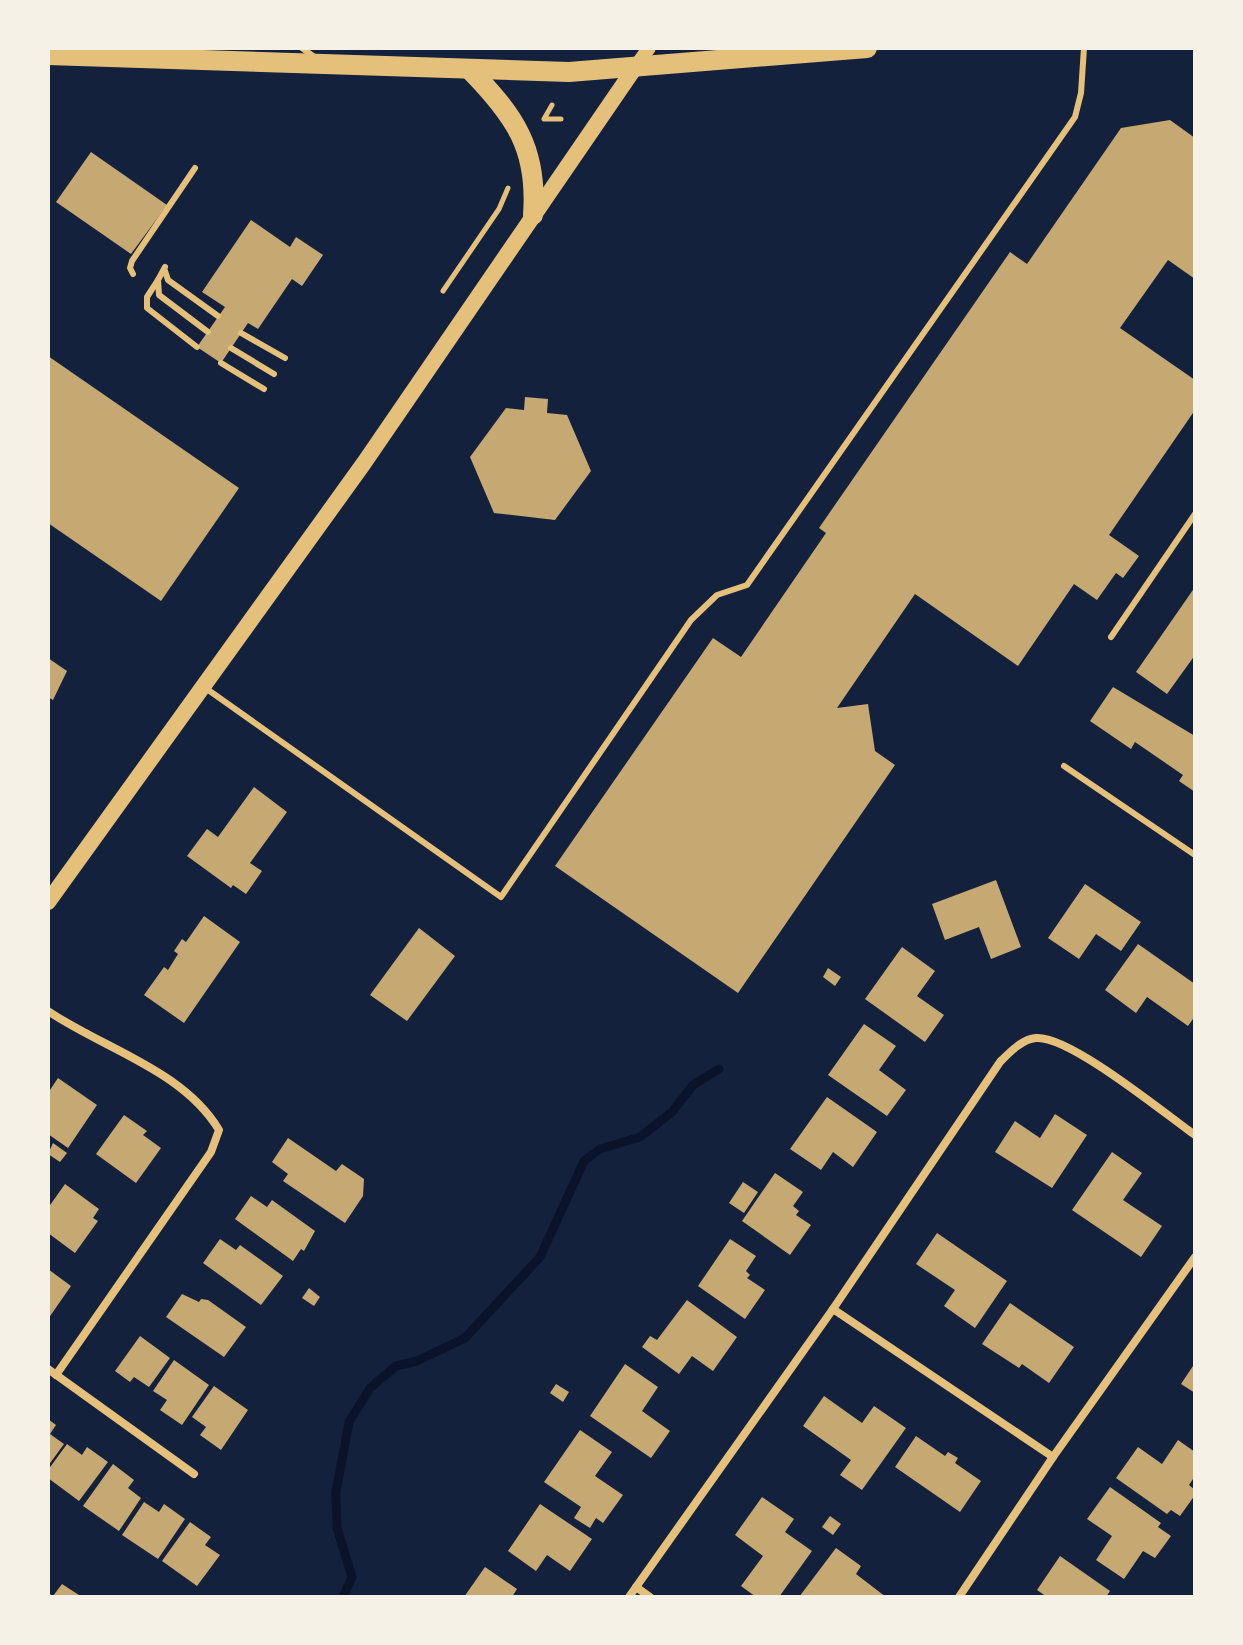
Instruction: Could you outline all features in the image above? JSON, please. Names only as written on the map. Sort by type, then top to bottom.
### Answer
[{"type":"main road","points":[[48,55],[470,70],[634,69],[858,48]]},
{"type":"main road","points":[[48,902],[364,463],[634,69]]},
{"type":"main road","points":[[470,70],[507,111],[528,149],[534,169],[533,215]]},
{"type":"street","points":[[634,69],[649,48]]},
{"type":"street","points":[[48,1011],[89,1036],[131,1055],[207,1110],[219,1130],[211,1152],[52,1372],[194,1474]]},
{"type":"street","points":[[629,1597],[833,1309],[1000,1062],[1016,1047],[1034,1037],[1063,1043],[1195,1135]]},
{"type":"street","points":[[959,1597],[1053,1457],[1195,1257]]},
{"type":"street","points":[[833,1309],[1053,1457]]},
{"type":"street","points":[[636,1587],[650,1597]]},
{"type":"lane","points":[[105,57],[128,48]]},
{"type":"lane","points":[[302,48],[322,64]]},
{"type":"lane","points":[[204,687],[501,897],[691,620],[717,595],[747,585],[1075,117],[1081,93],[1084,48]]},
{"type":"lane","points":[[133,274],[130,268],[132,261],[195,168]]},
{"type":"lane","points":[[197,347],[147,308],[147,297],[165,267],[164,276],[168,280],[218,316]]},
{"type":"lane","points":[[158,280],[159,295],[208,332]]},
{"type":"lane","points":[[241,333],[285,358]]},
{"type":"lane","points":[[231,348],[274,374]]},
{"type":"lane","points":[[221,363],[264,389]]},
{"type":"lane","points":[[1111,637],[1195,514]]},
{"type":"lane","points":[[1064,766],[1195,855]]},
{"type":"path","points":[[552,105],[544,119],[561,119]]},
{"type":"path","points":[[443,291],[499,209],[511,180]]},
{"type":"building","points":[[1170,120],[1195,138],[1195,279],[1168,260],[1120,328],[1195,380],[1195,410],[1109,535],[1139,556],[1123,578],[1116,573],[1097,600],[1074,584],[1018,666],[915,594],[837,708],[868,704],[875,751],[895,765],[738,993],[555,866],[713,638],[741,657],[826,533],[819,528],[1010,252],[1027,264],[1121,128]]},
{"type":"building","points":[[91,152],[167,205],[131,254],[56,202]]},
{"type":"building","points":[[251,220],[290,247],[296,237],[323,255],[302,286],[292,279],[258,329],[248,323],[221,363],[197,347],[225,307],[202,292]]},
{"type":"building","points":[[48,356],[239,488],[161,601],[48,523]]},
{"type":"building","points":[[525,397],[548,399],[547,413],[567,415],[591,471],[555,520],[494,513],[470,457],[506,408],[524,410]]},
{"type":"building","points":[[1195,587],[1195,655],[1167,694],[1136,672]]},
{"type":"building","points":[[48,658],[67,671],[53,700],[48,697]]},
{"type":"building","points":[[1113,687],[1195,736],[1195,792],[1179,781],[1183,775],[1135,742],[1131,749],[1090,721]]},
{"type":"building","points":[[254,787],[287,812],[250,863],[262,871],[246,894],[233,885],[231,888],[187,856],[207,829],[218,837]]},
{"type":"building","points":[[996,880],[1021,947],[991,959],[979,927],[945,940],[932,904]]},
{"type":"building","points":[[1085,884],[1141,922],[1121,951],[1096,934],[1079,959],[1048,938]]},
{"type":"building","points":[[204,916],[240,942],[184,1023],[144,995],[164,967],[168,970],[178,954],[174,951],[182,939],[186,942]]},
{"type":"building","points":[[419,928],[455,956],[407,1021],[370,995]]},
{"type":"building","points":[[1138,944],[1195,984],[1195,1016],[1188,1026],[1147,997],[1136,1013],[1105,990]]},
{"type":"building","points":[[902,947],[935,971],[917,996],[944,1015],[925,1042],[865,999]]},
{"type":"building","points":[[828,968],[841,977],[835,986],[823,977]]},
{"type":"building","points":[[864,1024],[896,1046],[879,1070],[906,1090],[887,1116],[828,1075]]},
{"type":"building","points":[[58,1078],[97,1105],[68,1148],[48,1134],[48,1093]]},
{"type":"building","points":[[827,1097],[877,1132],[853,1167],[833,1152],[821,1170],[790,1149]]},
{"type":"building","points":[[1055,1114],[1087,1135],[1052,1188],[995,1152],[1015,1121],[1040,1138]]},
{"type":"building","points":[[124,1115],[147,1131],[143,1135],[161,1148],[136,1183],[96,1154]]},
{"type":"building","points":[[288,1138],[336,1171],[342,1164],[364,1179],[363,1196],[345,1223],[283,1181],[288,1174],[272,1162]]},
{"type":"building","points":[[53,1143],[67,1153],[60,1162],[48,1154]]},
{"type":"building","points":[[1112,1152],[1142,1173],[1123,1200],[1162,1226],[1141,1257],[1072,1210]]},
{"type":"building","points":[[775,1173],[803,1192],[793,1206],[799,1211],[796,1215],[811,1225],[790,1255],[742,1221]]},
{"type":"building","points":[[743,1182],[758,1192],[744,1213],[729,1203]]},
{"type":"building","points":[[65,1184],[99,1209],[93,1218],[98,1221],[75,1253],[48,1233],[48,1208]]},
{"type":"building","points":[[251,1196],[267,1207],[272,1200],[315,1231],[304,1251],[301,1249],[293,1261],[235,1219]]},
{"type":"building","points":[[937,1233],[1007,1281],[975,1328],[944,1306],[955,1290],[916,1264]]},
{"type":"building","points":[[220,1239],[236,1250],[240,1245],[283,1276],[261,1305],[203,1263]]},
{"type":"building","points":[[730,1239],[756,1256],[746,1271],[750,1275],[747,1278],[765,1290],[745,1319],[698,1286]]},
{"type":"building","points":[[48,1269],[71,1286],[48,1319]]},
{"type":"building","points":[[309,1288],[320,1297],[314,1306],[302,1298]]},
{"type":"building","points":[[182,1294],[199,1302],[201,1299],[208,1300],[246,1327],[224,1357],[166,1317]]},
{"type":"building","points":[[687,1300],[737,1337],[713,1371],[692,1356],[679,1374],[642,1347],[650,1336],[657,1340]]},
{"type":"building","points":[[1010,1303],[1074,1347],[1049,1383],[1022,1364],[1019,1368],[982,1344]]},
{"type":"building","points":[[140,1336],[170,1358],[149,1387],[134,1377],[130,1382],[115,1371]]},
{"type":"building","points":[[174,1360],[209,1385],[182,1425],[160,1410],[167,1400],[153,1391]]},
{"type":"building","points":[[1195,1363],[1195,1393],[1181,1384]]},
{"type":"building","points":[[625,1364],[658,1387],[642,1411],[670,1431],[651,1458],[590,1416]]},
{"type":"building","points":[[556,1384],[569,1392],[563,1402],[550,1393]]},
{"type":"building","points":[[214,1386],[248,1410],[221,1450],[200,1435],[206,1427],[192,1417]]},
{"type":"building","points":[[824,1396],[862,1423],[874,1406],[906,1428],[862,1490],[840,1475],[851,1460],[803,1426]]},
{"type":"building","points":[[48,1419],[56,1425],[50,1434],[64,1444],[48,1466]]},
{"type":"building","points":[[580,1430],[612,1452],[595,1476],[623,1495],[603,1523],[596,1518],[590,1528],[574,1518],[581,1507],[544,1482]]},
{"type":"building","points":[[916,1436],[945,1456],[948,1452],[958,1458],[955,1463],[981,1481],[960,1512],[895,1467]]},
{"type":"building","points":[[1178,1440],[1195,1452],[1195,1476],[1189,1485],[1195,1490],[1195,1495],[1180,1516],[1171,1510],[1167,1514],[1116,1478],[1138,1447],[1162,1464]]},
{"type":"building","points":[[67,1444],[82,1455],[87,1447],[108,1462],[79,1501],[48,1478],[48,1470]]},
{"type":"building","points":[[113,1464],[134,1480],[128,1488],[141,1498],[119,1531],[83,1506]]},
{"type":"building","points":[[1110,1487],[1161,1523],[1158,1527],[1171,1536],[1155,1558],[1143,1551],[1124,1579],[1096,1560],[1112,1536],[1087,1519]]},
{"type":"building","points":[[762,1497],[794,1519],[785,1532],[812,1551],[779,1597],[756,1597],[741,1586],[763,1556],[735,1535]]},
{"type":"building","points":[[144,1502],[159,1512],[164,1504],[185,1519],[158,1559],[122,1535]]},
{"type":"building","points":[[540,1504],[592,1539],[570,1571],[547,1555],[536,1571],[508,1551]]},
{"type":"building","points":[[830,1516],[841,1524],[833,1535],[822,1527]]},
{"type":"building","points":[[190,1522],[211,1537],[205,1545],[220,1555],[197,1586],[162,1561]]},
{"type":"building","points":[[836,1548],[861,1566],[856,1574],[886,1597],[799,1597]]},
{"type":"building","points":[[1060,1556],[1110,1591],[1106,1597],[1047,1597],[1037,1590]]},
{"type":"building","points":[[485,1567],[517,1589],[512,1597],[464,1597]]},
{"type":"building","points":[[62,1584],[82,1597],[48,1597],[48,1593],[53,1596]]},
{"type":"waterway","points":[[343,1597],[352,1577],[337,1528],[336,1492],[349,1422],[370,1388],[396,1366],[417,1361],[465,1338],[540,1257],[584,1161],[600,1149],[640,1137],[672,1112],[693,1085],[719,1069]]}]
